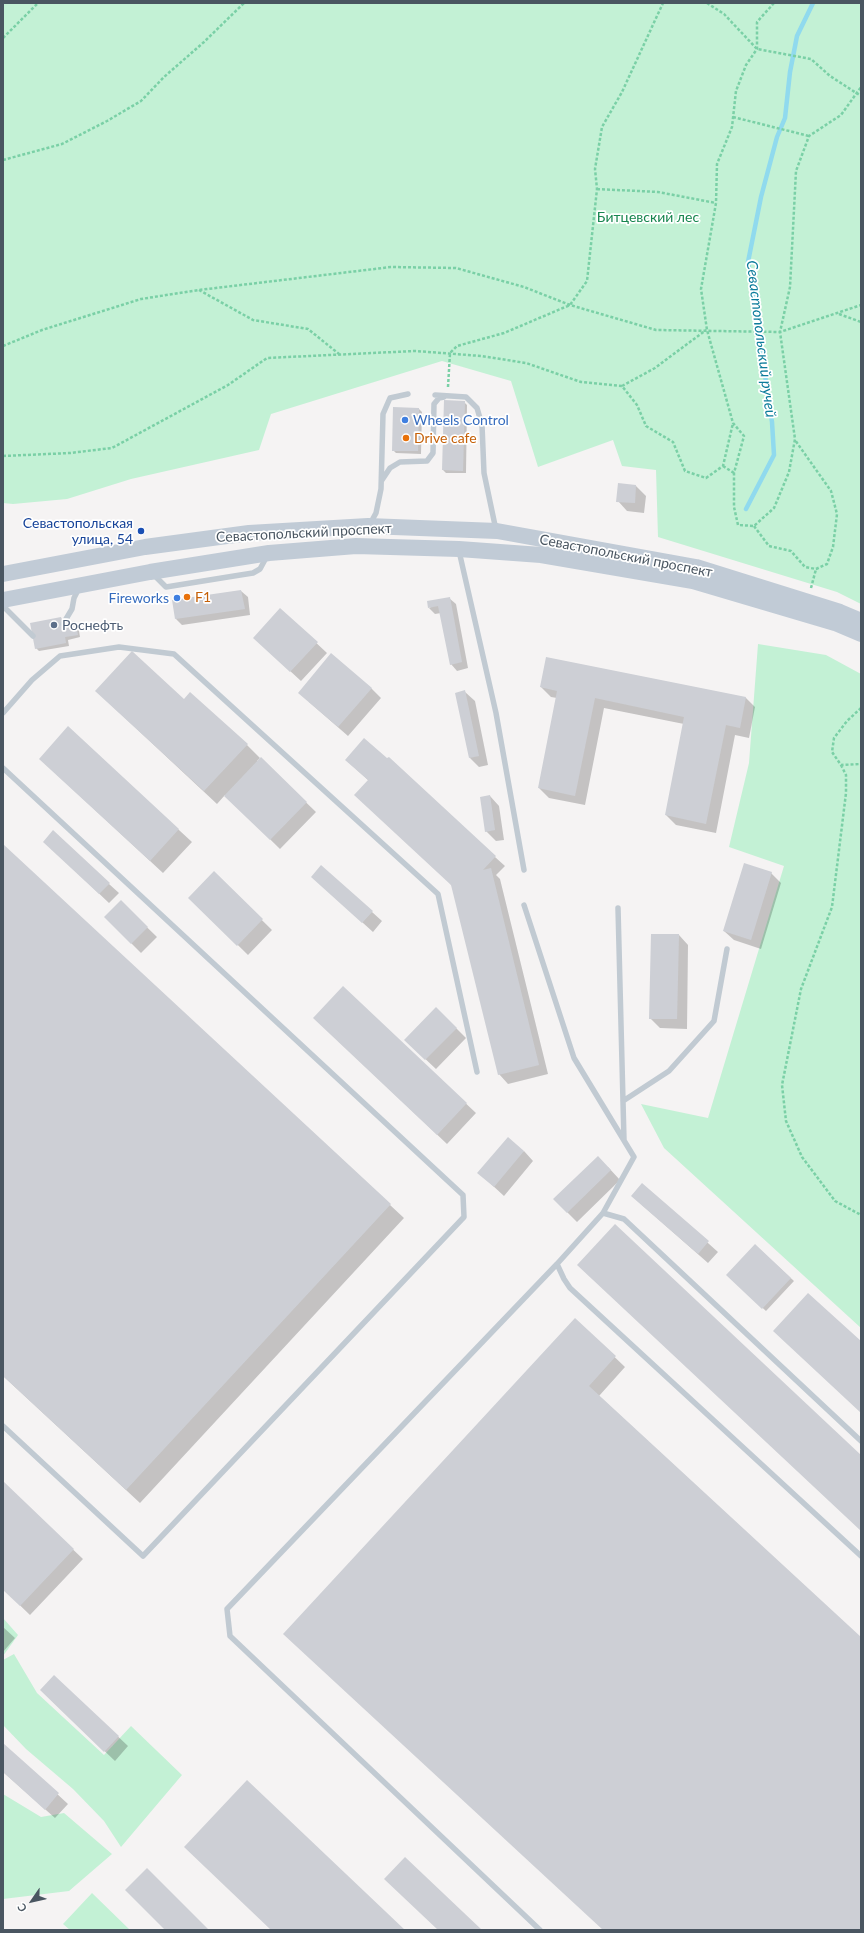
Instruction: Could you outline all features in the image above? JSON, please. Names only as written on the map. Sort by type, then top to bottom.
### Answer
[{"type":"main road","name":"Севастопольский проспект","points":[[3,574],[145,547],[249,533],[368,526],[496,531],[696,567],[840,612],[861,621]]},
{"type":"main road","name":"Севастопольский проспект","points":[[3,600],[150,572],[269,553],[356,546],[459,549],[541,555],[693,581],[835,623],[861,634]]},
{"type":"lane","points":[[368,526],[376,513],[381,482],[382,414],[390,398],[408,394]]},
{"type":"lane","points":[[435,395],[466,396],[477,408],[482,425],[485,479],[496,531]]},
{"type":"lane","points":[[381,482],[390,468],[400,462],[427,461],[433,453],[434,404],[439,398],[448,395]]},
{"type":"lane","points":[[459,549],[496,713],[524,870]]},
{"type":"lane","points":[[63,624],[72,609],[74,598],[81,585]]},
{"type":"lane","points":[[3,606],[33,636]]},
{"type":"lane","points":[[3,713],[32,680],[60,656],[119,647],[174,654],[438,894],[477,1072]]},
{"type":"lane","points":[[3,768],[463,1196],[464,1217],[143,1556],[3,1426]]},
{"type":"lane","points":[[524,905],[574,1058],[634,1157],[603,1213],[557,1264],[227,1609],[230,1636],[540,1930]]},
{"type":"lane","points":[[618,908],[624,1141]]},
{"type":"lane","points":[[623,1101],[669,1071],[714,1021],[727,950]]},
{"type":"lane","points":[[603,1213],[624,1219],[861,1441]]},
{"type":"lane","points":[[557,1264],[570,1288],[861,1556]]},
{"type":"path","points":[[3,38],[38,3]]},
{"type":"path","points":[[3,160],[62,144],[107,121],[141,101],[244,3]]},
{"type":"path","points":[[448,395],[450,353],[457,346],[504,333],[570,305],[587,281],[597,189],[595,169],[602,127],[622,92],[662,3]]},
{"type":"path","points":[[707,3],[724,14],[757,49],[776,54],[811,59],[830,76],[856,93],[861,94]]},
{"type":"path","points":[[774,3],[757,22],[757,49],[746,65],[736,91],[732,127],[716,164],[716,203],[701,289],[706,330],[733,423],[744,436],[734,473],[734,507],[738,524],[754,526],[769,546],[792,552],[805,567],[816,569],[827,564],[833,547],[837,514],[831,491],[795,439]]},
{"type":"path","points":[[754,526],[774,508],[789,472],[795,439],[780,332],[790,287],[796,171],[809,136],[841,115],[861,87]]},
{"type":"path","points":[[733,117],[809,136]]},
{"type":"path","points":[[597,189],[658,192],[716,203]]},
{"type":"path","points":[[3,346],[42,330],[140,299],[199,290],[391,267],[456,268],[524,287],[570,305],[656,330],[760,330],[780,332],[839,314],[861,305]]},
{"type":"path","points":[[199,290],[253,320],[308,329],[340,355]]},
{"type":"path","points":[[839,314],[861,322]]},
{"type":"path","points":[[622,386],[655,368],[706,330]]},
{"type":"path","points":[[723,466],[734,473]]},
{"type":"path","points":[[810,591],[816,569]]},
{"type":"path","points":[[861,708],[847,721],[834,738],[832,752],[841,765],[846,776],[846,793],[832,907],[800,989],[782,1085],[786,1121],[802,1157],[835,1201],[861,1215]]},
{"type":"path","points":[[841,765],[861,764]]},
{"type":"green space","name":"Битцевский лес","points":[[3,3],[861,3],[861,604],[837,592],[658,537],[656,470],[622,466],[613,440],[538,467],[511,381],[442,361],[271,414],[259,450],[131,479],[67,499],[13,504],[3,503]]},
{"type":"green space","points":[[758,644],[826,655],[861,674],[861,1328],[664,1148],[641,1104],[708,1118],[784,866],[729,847],[749,763]]},
{"type":"green space","points":[[3,1618],[18,1635],[3,1656]]},
{"type":"green space","points":[[14,1654],[37,1693],[104,1755],[131,1726],[182,1775],[121,1847],[104,1821],[73,1789],[26,1749],[3,1725],[3,1660]]},
{"type":"green space","points":[[3,1794],[41,1817],[64,1813],[112,1854],[69,1891],[3,1899]]},
{"type":"green space","points":[[92,1893],[130,1930],[70,1930],[63,1924]]},
{"type":"building","points":[[444,400],[465,401],[463,471],[442,470]]},
{"type":"building","points":[[393,407],[419,408],[418,451],[392,451]]},
{"type":"building","points":[[618,483],[636,485],[635,503],[616,502]]},
{"type":"building","points":[[241,590],[245,609],[175,619],[172,600]]},
{"type":"building","points":[[450,597],[462,662],[450,665],[438,606],[428,608],[427,601]]},
{"type":"building","points":[[280,608],[318,642],[290,672],[253,638]]},
{"type":"building","points":[[61,617],[63,624],[75,621],[78,635],[65,637],[66,643],[35,649],[30,623]]},
{"type":"building","points":[[132,651],[184,699],[190,692],[248,744],[204,791],[95,691]]},
{"type":"building","points":[[331,653],[372,688],[338,727],[298,693]]},
{"type":"building","points":[[546,657],[746,697],[740,728],[726,725],[706,824],[665,815],[684,717],[595,698],[575,796],[538,788],[557,691],[540,687]]},
{"type":"building","points":[[465,690],[479,756],[469,758],[455,693]]},
{"type":"building","points":[[68,726],[179,829],[150,861],[39,759]]},
{"type":"building","points":[[364,738],[387,758],[389,757],[496,856],[483,870],[491,868],[539,1065],[498,1075],[451,885],[354,795],[368,780],[345,760]]},
{"type":"building","points":[[261,757],[307,802],[270,840],[224,796]]},
{"type":"building","points":[[490,795],[495,830],[485,832],[480,797]]},
{"type":"building","points":[[53,830],[110,883],[99,894],[43,842]]},
{"type":"building","points":[[3,844],[391,1204],[126,1490],[3,1376]]},
{"type":"building","points":[[744,863],[772,872],[751,940],[723,931]]},
{"type":"building","points":[[321,865],[373,911],[362,923],[311,877]]},
{"type":"building","points":[[214,871],[263,919],[237,946],[188,898]]},
{"type":"building","points":[[121,900],[148,927],[131,944],[104,917]]},
{"type":"building","points":[[651,934],[679,934],[677,1019],[649,1019]]},
{"type":"building","points":[[343,986],[467,1103],[437,1135],[313,1018]]},
{"type":"building","points":[[436,1007],[457,1028],[425,1060],[404,1040]]},
{"type":"building","points":[[508,1137],[524,1151],[494,1187],[477,1173]]},
{"type":"building","points":[[598,1156],[611,1170],[567,1213],[553,1199]]},
{"type":"building","points":[[642,1183],[709,1241],[698,1254],[631,1196]]},
{"type":"building","points":[[615,1224],[861,1455],[861,1531],[577,1265]]},
{"type":"building","points":[[755,1244],[791,1278],[762,1309],[726,1275]]},
{"type":"building","points":[[808,1293],[861,1341],[861,1413],[773,1331]]},
{"type":"building","points":[[575,1318],[616,1356],[589,1386],[861,1637],[861,1930],[603,1930],[283,1634]]},
{"type":"building","points":[[3,1481],[74,1549],[20,1606],[3,1590]]},
{"type":"building","points":[[54,1675],[119,1736],[104,1752],[40,1690]]},
{"type":"building","points":[[3,1743],[59,1793],[45,1810],[3,1772]]},
{"type":"building","points":[[247,1780],[405,1930],[271,1930],[184,1847]]},
{"type":"building","points":[[405,1857],[482,1930],[438,1930],[384,1879]]},
{"type":"building","points":[[147,1868],[209,1930],[165,1930],[125,1890]]},
{"type":"waterway","name":"Севастопольский ручей","points":[[746,509],[774,455],[772,422],[748,262],[761,197],[777,137],[785,118],[790,72],[797,36],[813,3]]},
{"type":"place","name":"Wheels Control","points":[[405,420]]},
{"type":"place","name":"Drive cafe","points":[[406,438]]},
{"type":"place","name":"Севастопольская улица, 54","points":[[141,531]]},
{"type":"place","name":"F1","points":[[187,597]]},
{"type":"place","name":"Fireworks","points":[[177,598]]},
{"type":"place","name":"Роснефть","points":[[54,625]]}]
